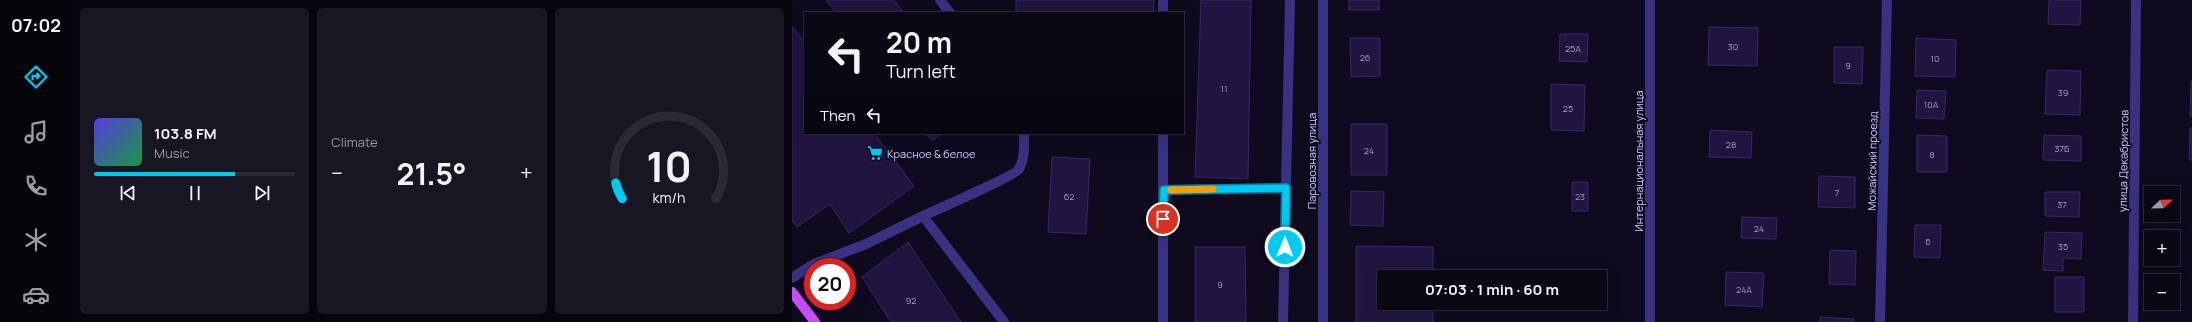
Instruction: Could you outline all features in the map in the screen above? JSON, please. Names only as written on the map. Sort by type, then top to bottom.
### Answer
[{"type":"main road","points":[[792,292],[815,322]]},
{"type":"street","points":[[940,0],[949,12]]},
{"type":"street","points":[[1163,0],[1163,12]]},
{"type":"street","points":[[1283,322],[1290,0]]},
{"type":"street","name":"Паровозная улица","points":[[1323,0],[1323,322]]},
{"type":"street","name":"Интернациональная улица","points":[[1650,0],[1650,322]]},
{"type":"street","name":"Можайский проезд","points":[[1880,322],[1887,0]]},
{"type":"street","name":"улица Декабристов","points":[[2133,322],[2136,0]]},
{"type":"street","points":[[792,278],[814,264],[866,244],[967,194],[1006,179],[1019,171],[1024,154],[1024,134]]},
{"type":"street","points":[[1163,134],[1163,322]]},
{"type":"street","points":[[1164,190],[1286,188]]},
{"type":"street","points":[[923,216],[1004,322]]},
{"type":"building","points":[[826,0],[894,0],[903,12],[835,12]]},
{"type":"building","points":[[1016,0],[1154,0],[1153,12],[1016,12]]},
{"type":"building","points":[[1201,0],[1251,0],[1248,179],[1195,177]]},
{"type":"building","points":[[1349,0],[1379,0],[1379,10],[1349,10]]},
{"type":"building","points":[[2049,0],[2081,0],[2080,25],[2048,24]]},
{"type":"building","points":[[792,26],[804,42],[804,134],[875,134],[914,186],[849,233],[830,204],[797,227],[792,220]]},
{"type":"building","points":[[1709,27],[1758,28],[1757,66],[1708,65]]},
{"type":"building","points":[[1560,34],[1588,34],[1587,62],[1559,61]]},
{"type":"building","points":[[1350,38],[1380,38],[1380,76],[1351,77]]},
{"type":"building","points":[[1916,38],[1956,40],[1955,77],[1915,76]]},
{"type":"building","points":[[1834,47],[1863,47],[1862,84],[1834,83]]},
{"type":"building","points":[[2047,70],[2081,71],[2080,115],[2045,114]]},
{"type":"building","points":[[2191,81],[2192,116],[2190,116]]},
{"type":"building","points":[[1551,84],[1585,85],[1584,131],[1551,130]]},
{"type":"building","points":[[1917,90],[1946,91],[1944,119],[1916,118]]},
{"type":"building","points":[[1351,124],[1387,124],[1387,175],[1351,175]]},
{"type":"building","points":[[2190,128],[2192,128],[2192,160],[2189,160]]},
{"type":"building","points":[[1710,130],[1752,132],[1751,158],[1709,157]]},
{"type":"building","points":[[926,134],[942,134],[932,141]]},
{"type":"building","points":[[1917,135],[1947,136],[1947,172],[1917,172]]},
{"type":"building","points":[[2044,135],[2081,136],[2081,161],[2043,160]]},
{"type":"building","points":[[1052,157],[1090,159],[1086,234],[1048,232]]},
{"type":"building","points":[[1819,176],[1855,177],[1855,208],[1818,207]]},
{"type":"building","points":[[1572,182],[1588,182],[1588,211],[1572,211]]},
{"type":"building","points":[[1351,191],[1384,192],[1383,226],[1350,225]]},
{"type":"building","points":[[2045,192],[2080,192],[2079,217],[2045,216]]},
{"type":"building","points":[[1742,217],[1777,218],[1776,239],[1741,238]]},
{"type":"building","points":[[1915,225],[1941,225],[1940,258],[1914,257]]},
{"type":"building","points":[[2045,232],[2082,233],[2081,259],[2063,258],[2063,271],[2043,270]]},
{"type":"building","points":[[908,242],[961,322],[891,322],[862,277]]},
{"type":"building","points":[[1356,246],[1433,247],[1433,270],[1377,270],[1377,310],[1433,310],[1433,322],[1356,322]]},
{"type":"building","points":[[1195,247],[1245,247],[1246,322],[1195,322]]},
{"type":"building","points":[[1830,250],[1856,251],[1855,285],[1829,284]]},
{"type":"building","points":[[1726,272],[1764,273],[1762,307],[1725,305]]},
{"type":"building","points":[[2055,277],[2084,277],[2084,312],[2055,312]]},
{"type":"building","points":[[1820,317],[1854,319],[1854,322],[1820,322]]},
{"type":"slow traffic","points":[[1171,190],[1213,189]]},
{"type":"place","name":"Красное & белое","points":[[875,153]]},
{"type":"route","points":[[1163,219],[1164,190],[1286,188],[1285,247]]}]
